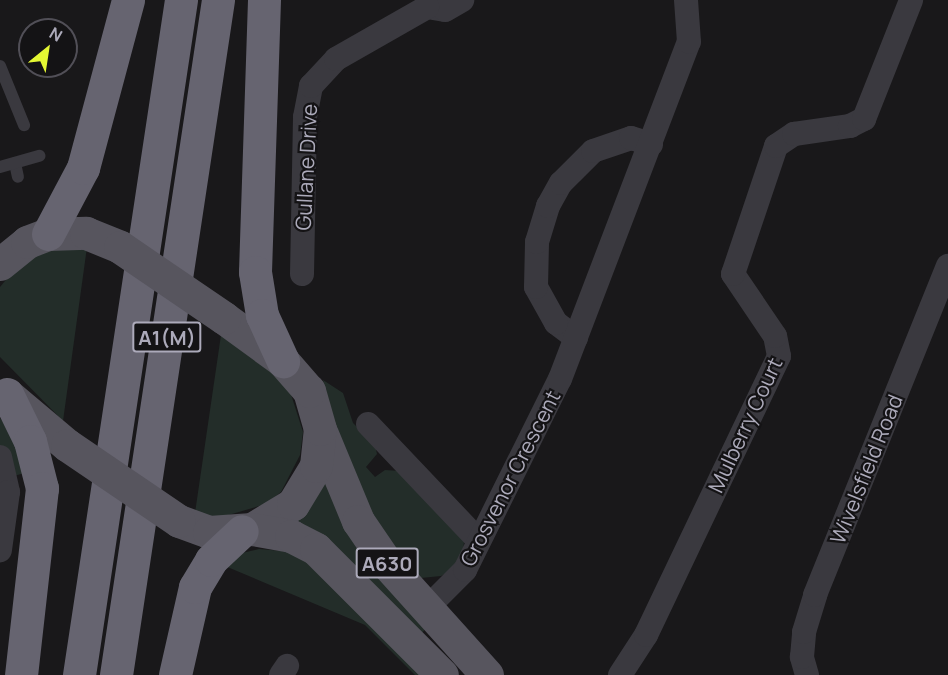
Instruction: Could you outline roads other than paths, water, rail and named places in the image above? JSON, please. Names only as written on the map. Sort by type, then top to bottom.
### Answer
[{"type":"highway","points":[[25,242],[83,168],[128,0]]},
{"type":"highway","name":"A1(M)","points":[[80,675],[181,0]]},
{"type":"highway","name":"A1(M)","points":[[116,675],[218,0]]},
{"type":"highway","points":[[264,0],[255,272],[262,315],[283,361]]},
{"type":"highway","points":[[3,390],[30,441],[42,488],[21,675]]},
{"type":"highway","points":[[175,675],[195,587],[211,560],[247,530]]},
{"type":"main road","points":[[0,264],[25,242],[86,233],[120,247],[283,361],[309,391],[320,429],[318,457],[309,483],[285,512],[247,530],[209,532],[179,521],[67,445],[3,390]]},
{"type":"main road","name":"A630","points":[[320,429],[358,521],[427,608],[487,675]]},
{"type":"main road","name":"A630","points":[[247,530],[291,536],[316,549],[442,675]]},
{"type":"street","points":[[425,3],[445,10],[462,0]]},
{"type":"street","name":"Grosvenor Crescent","points":[[427,608],[465,570],[576,338],[689,42],[686,0]]},
{"type":"street","name":"Mulberry Court","points":[[620,675],[646,635],[779,356],[775,336],[733,274],[776,146],[784,138],[850,126],[864,119],[911,0]]},
{"type":"street","name":"Gullane Drive","points":[[302,274],[311,249],[305,117],[311,86],[336,59],[425,3]]},
{"type":"street","points":[[576,338],[556,323],[536,287],[535,258],[549,206],[561,183],[593,151],[631,138],[651,144]]},
{"type":"street","name":"Wivelsfield Road","points":[[807,675],[803,640],[814,595],[948,267]]},
{"type":"street","points":[[368,424],[385,457],[479,541]]},
{"type":"street","points":[[0,457],[8,492],[1,537]]},
{"type":"lane","points":[[0,66],[24,125]]},
{"type":"lane","points":[[0,167],[39,156]]},
{"type":"lane","points":[[15,163],[18,177]]}]
